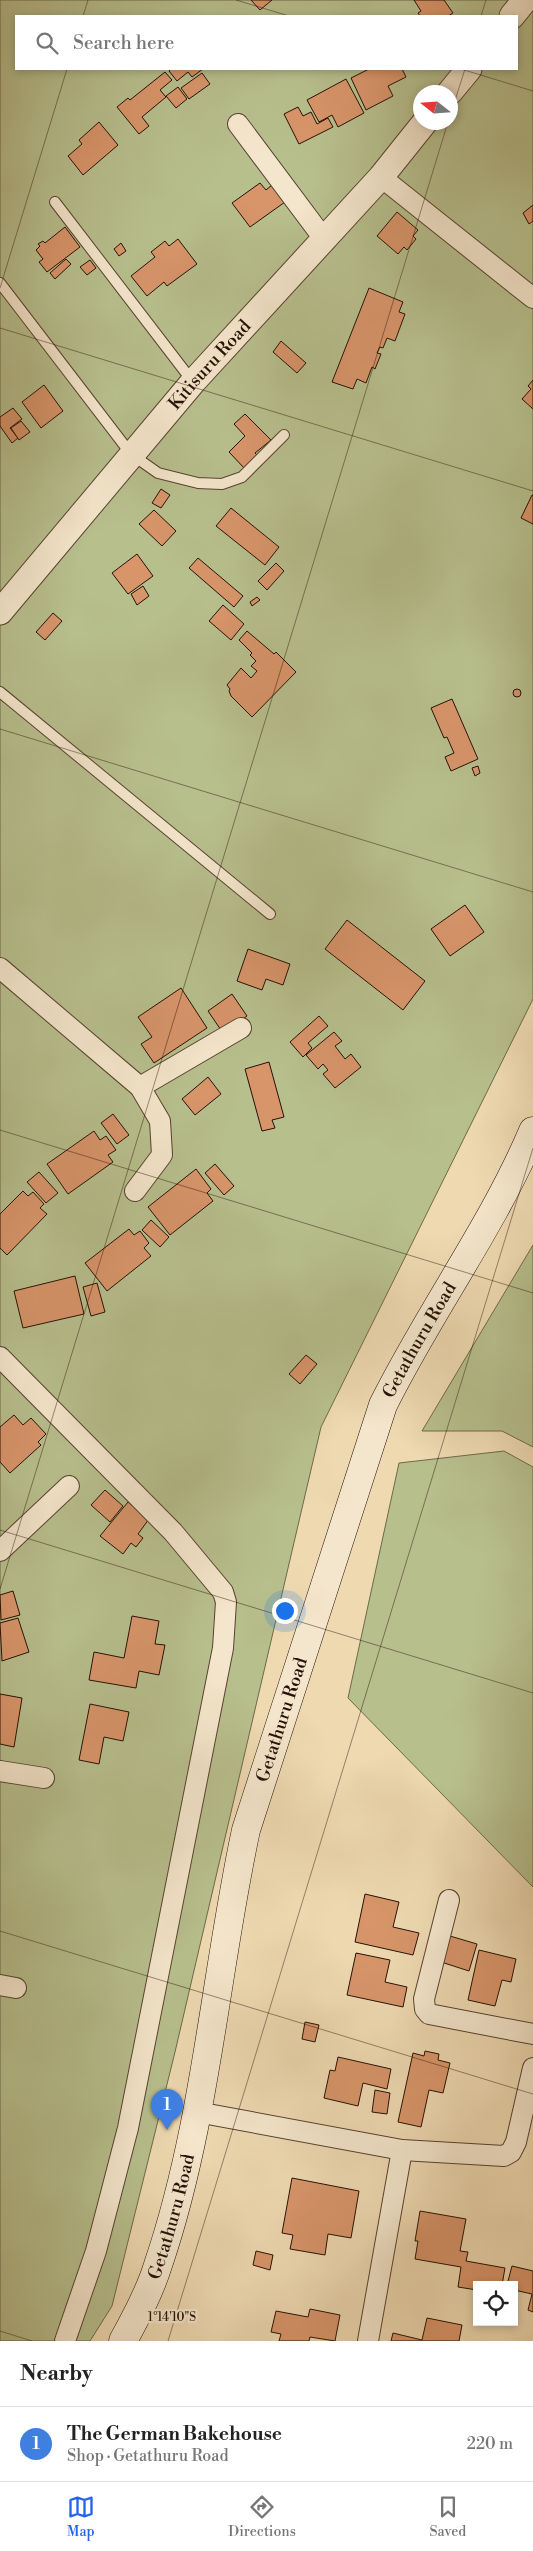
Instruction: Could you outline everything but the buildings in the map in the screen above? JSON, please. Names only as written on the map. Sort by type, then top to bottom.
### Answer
[{"type":"main road","name":"Getathuru Road","points":[[123,2341],[158,2267],[180,2196],[197,2112],[233,1892],[246,1830],[383,1405],[409,1353],[480,1233],[533,1130]]},
{"type":"street","points":[[513,15],[525,0]]},
{"type":"street","points":[[456,85],[468,70]]},
{"type":"street","points":[[238,124],[324,239]]},
{"type":"street","name":"Kitisuru Road","points":[[0,612],[193,382],[381,177],[419,130]]},
{"type":"street","points":[[381,177],[533,298]]},
{"type":"street","points":[[0,968],[140,1087],[160,1122],[162,1155],[135,1191]]},
{"type":"street","points":[[140,1087],[241,1028]]},
{"type":"street","points":[[0,1357],[173,1532],[223,1592],[226,1602],[223,1648],[128,2128],[96,2251],[65,2341]]},
{"type":"street","points":[[0,1551],[69,1486]]},
{"type":"street","points":[[0,1771],[44,1778]]},
{"type":"street","points":[[449,1900],[424,1999],[425,2009],[429,2014],[533,2034]]},
{"type":"street","points":[[197,2112],[402,2150],[504,2156],[511,2152],[516,2142],[533,2068]]},
{"type":"street","points":[[368,2341],[402,2150]]},
{"type":"lane","points":[[55,202],[193,382]]},
{"type":"lane","points":[[0,283],[131,454],[158,473],[198,483],[222,484],[242,477],[284,435]]},
{"type":"lane","points":[[0,692],[270,914]]},
{"type":"green space","points":[[0,0],[533,0],[533,999],[321,1427],[175,2052],[112,2306],[90,2341],[0,2341]]},
{"type":"green space","points":[[533,1245],[533,1447],[502,1431],[422,1431]]},
{"type":"green space","points":[[504,1451],[533,1467],[533,1887],[348,1698],[399,1463]]},
{"type":"place","name":"The German Bakehouse","points":[[167,2130]]}]
